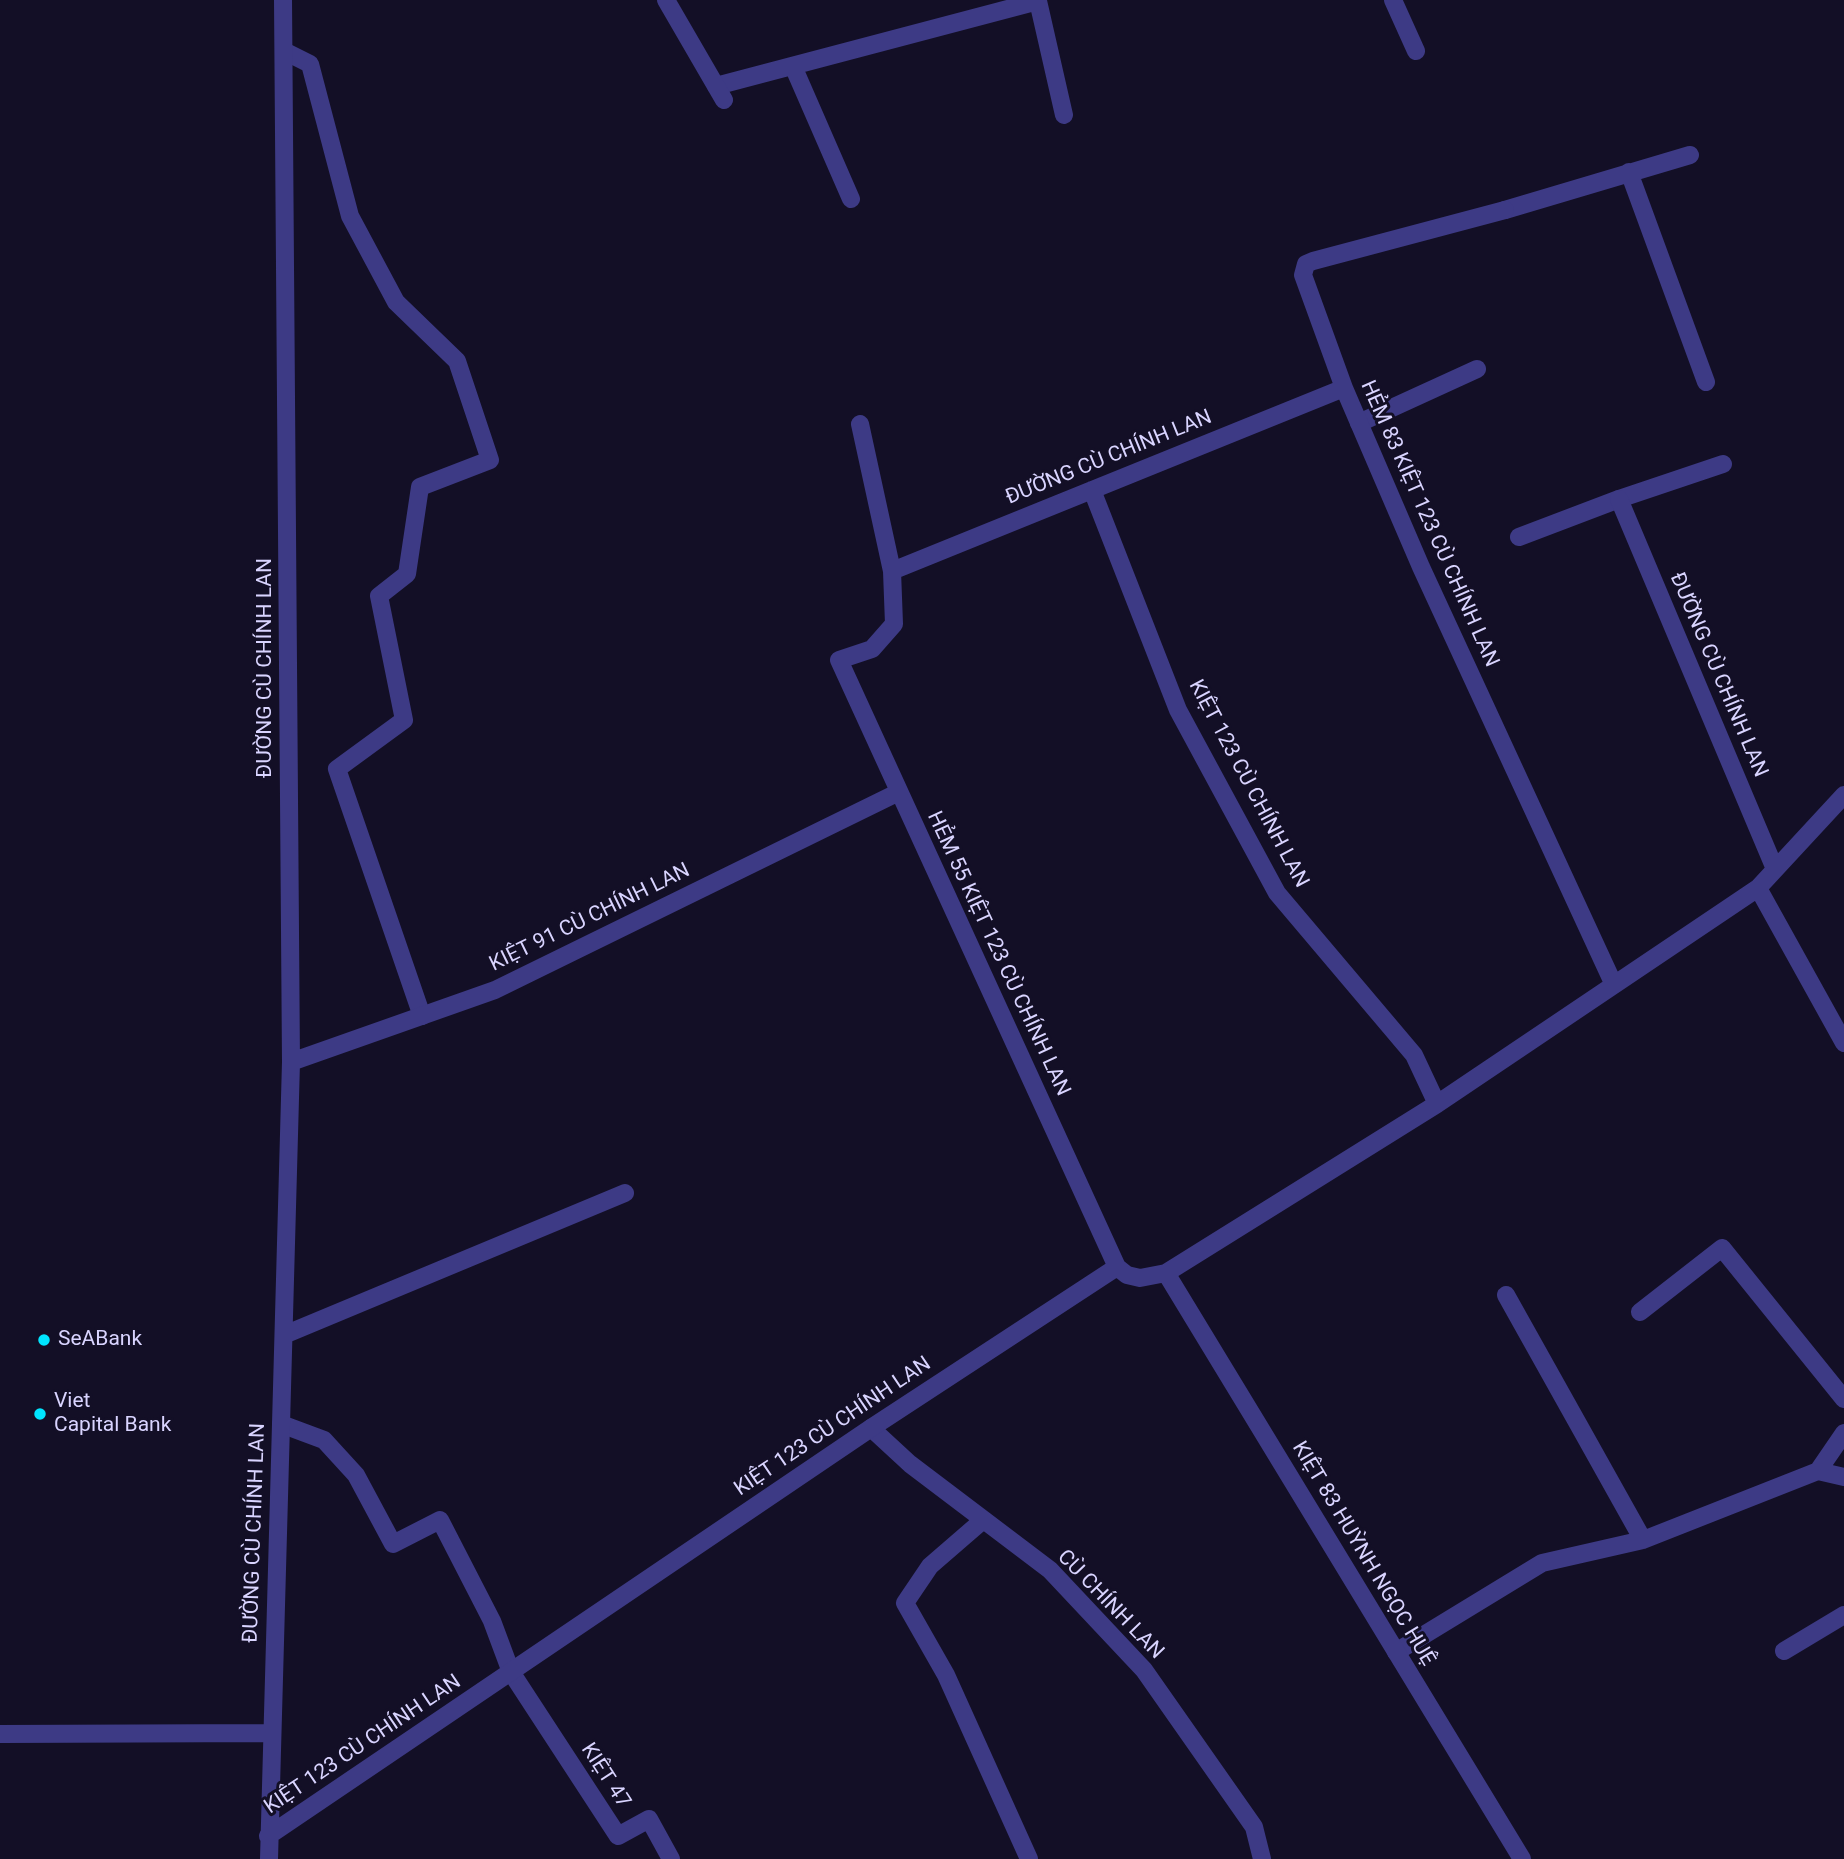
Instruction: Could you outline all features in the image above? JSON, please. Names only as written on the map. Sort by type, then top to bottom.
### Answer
[{"type":"street","name":"ĐƯỜNG CÙ CHÍNH LAN","points":[[269,1859],[292,1062],[283,0]]},
{"type":"street","points":[[666,0],[720,93],[793,66],[1038,1],[1065,115]]},
{"type":"street","points":[[1393,0],[1416,51]]},
{"type":"street","points":[[284,51],[310,64],[350,216],[396,302],[457,361],[490,460],[420,486],[407,574],[379,596],[404,720],[337,769],[422,1016]]},
{"type":"street","points":[[793,66],[851,199]]},
{"type":"street","points":[[1690,155],[1629,172],[1706,382]]},
{"type":"street","name":"HẺM 83 KIỆT 123 CÙ CHÍNH LAN","points":[[1614,985],[1421,567],[1344,388],[1303,275],[1306,264],[1506,210],[1629,172]]},
{"type":"street","points":[[1359,423],[1477,369]]},
{"type":"street","name":"ĐƯỜNG CÙ CHÍNH LAN","points":[[892,571],[1344,388]]},
{"type":"street","points":[[860,424],[892,571]]},
{"type":"street","points":[[1519,537],[1723,464]]},
{"type":"street","name":"KIỆT 123 CÙ CHÍNH LAN","points":[[1092,490],[1178,710],[1277,893],[1414,1055],[1437,1104]]},
{"type":"street","name":"ĐƯỜNG CÙ CHÍNH LAN","points":[[1619,499],[1776,869]]},
{"type":"street","name":"HẺM 55 KIỆT 123 CÙ CHÍNH LAN","points":[[892,571],[894,624],[872,649],[839,660],[1117,1267]]},
{"type":"street","name":"KIỆT 91 CÙ CHÍNH LAN","points":[[292,1062],[495,990],[899,792]]},
{"type":"street","points":[[1117,1267],[1127,1275],[1140,1278],[1166,1273],[1437,1104],[1758,888],[1844,795]]},
{"type":"street","points":[[1758,888],[1844,1043]]},
{"type":"street","points":[[284,1335],[625,1193]]},
{"type":"street","points":[[1640,1312],[1722,1248],[1844,1399]]},
{"type":"street","name":"KIỆT 123 CÙ CHÍNH LAN","points":[[268,1836],[871,1428],[1117,1267]]},
{"type":"street","name":"KIỆT 83 HUỲNH NGỌC HUỆ","points":[[1166,1273],[1522,1859]]},
{"type":"street","points":[[1506,1295],[1643,1540]]},
{"type":"street","points":[[281,1424],[324,1440],[356,1475],[393,1544],[440,1520],[492,1621],[511,1672]]},
{"type":"street","name":"CÙ CHÍNH LAN","points":[[871,1428],[910,1464],[1050,1570],[1144,1670],[1254,1827],[1262,1859]]},
{"type":"street","points":[[1396,1652],[1542,1563],[1643,1540],[1818,1471],[1844,1433]]},
{"type":"street","points":[[1818,1471],[1844,1478]]},
{"type":"street","points":[[982,1521],[930,1566],[905,1603],[946,1675],[1028,1859]]},
{"type":"street","points":[[1784,1651],[1844,1615]]},
{"type":"street","name":"KIỆT 47","points":[[511,1672],[618,1836],[649,1819],[671,1859]]},
{"type":"street","points":[[0,1734],[272,1733]]},
{"type":"place","name":"SeABank","points":[[44,1340]]},
{"type":"place","name":"Viet Capital Bank","points":[[40,1414]]}]
